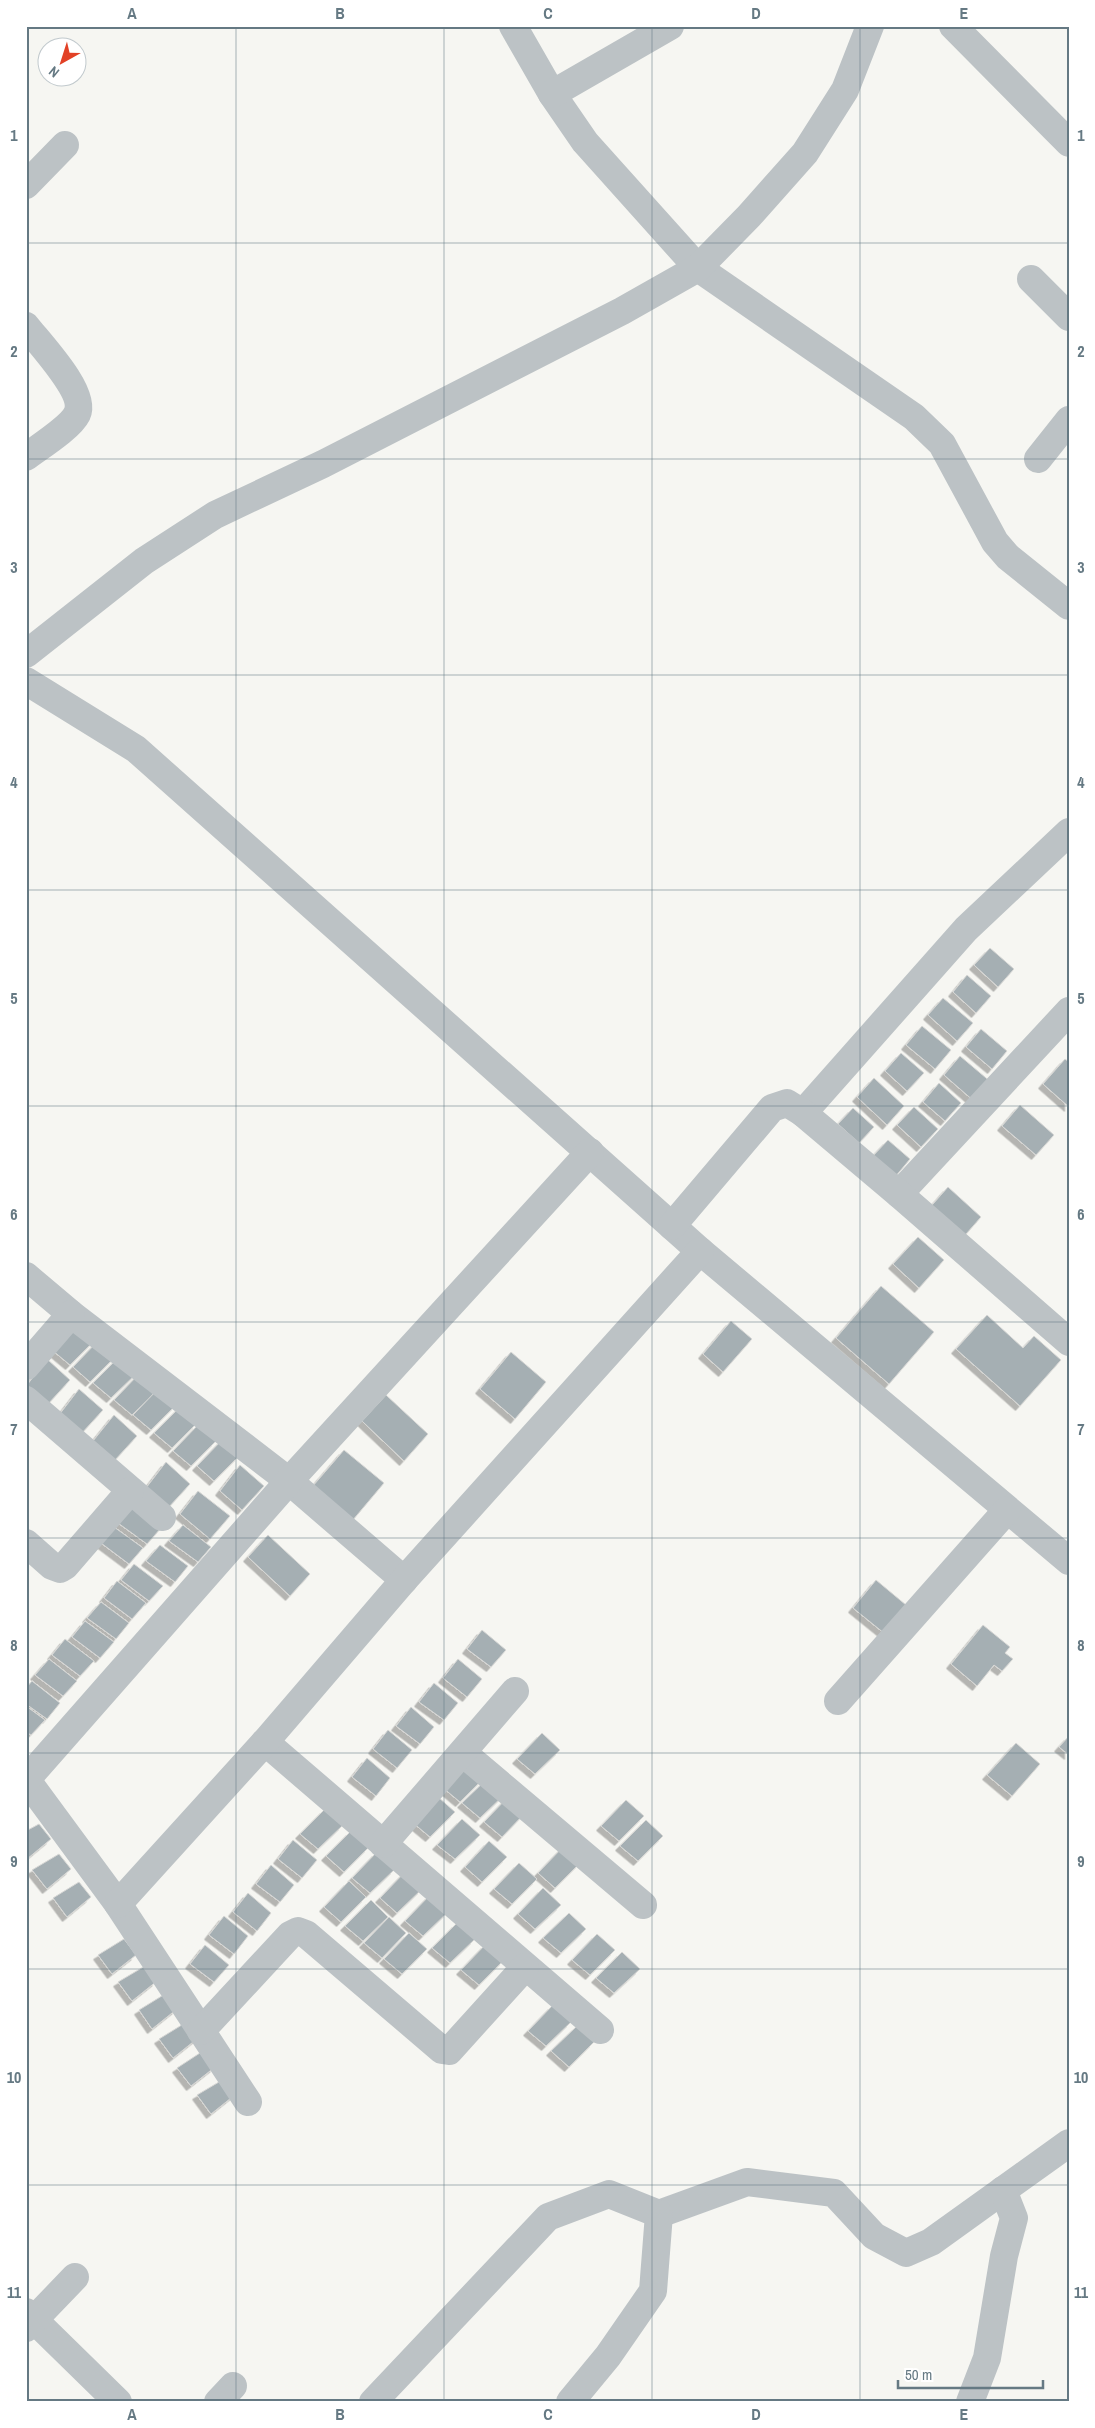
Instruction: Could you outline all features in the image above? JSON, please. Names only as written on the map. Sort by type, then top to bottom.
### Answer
[{"type":"street","points":[[513,26],[552,94],[585,142],[698,268],[914,417],[928,429],[942,444],[995,542],[1008,557],[1069,606]]},
{"type":"street","points":[[552,94],[670,26]]},
{"type":"street","points":[[26,654],[144,561],[215,515],[324,464],[622,311],[698,268],[749,216],[805,153],[845,90],[870,26]]},
{"type":"street","points":[[952,26],[1069,143]]},
{"type":"street","points":[[26,185],[65,145]]},
{"type":"street","points":[[1031,279],[1069,317]]},
{"type":"street","points":[[26,326],[75,390],[80,404],[76,416],[67,425],[26,457]]},
{"type":"street","points":[[1038,459],[1069,420]]},
{"type":"street","points":[[26,681],[136,749],[700,1251],[1069,1561]]},
{"type":"street","points":[[803,1113],[966,929],[1069,832]]},
{"type":"street","points":[[899,1194],[1069,1011]]},
{"type":"street","points":[[672,1226],[772,1108],[787,1103],[803,1113],[899,1194],[1069,1342]]},
{"type":"street","points":[[248,2102],[118,1904],[26,1780],[289,1480],[590,1152]]},
{"type":"street","points":[[118,1904],[265,1742],[404,1580],[700,1251]]},
{"type":"street","points":[[26,1276],[71,1314],[289,1480],[404,1580]]},
{"type":"street","points":[[26,1366],[71,1314]]},
{"type":"street","points":[[26,1400],[130,1491],[162,1516]]},
{"type":"street","points":[[26,1542],[52,1566],[60,1568],[65,1566],[130,1491]]},
{"type":"street","points":[[838,1701],[1008,1510]]},
{"type":"street","points":[[383,1844],[515,1691]]},
{"type":"street","points":[[265,1742],[600,2030]]},
{"type":"street","points":[[463,1753],[643,1905]]},
{"type":"street","points":[[201,2031],[290,1935],[298,1932],[306,1934],[442,2050],[449,2051],[525,1967]]},
{"type":"street","points":[[373,2402],[548,2217],[609,2194],[659,2214],[748,2182],[834,2193],[874,2236],[906,2253],[932,2242],[1069,2143]]},
{"type":"street","points":[[970,2402],[987,2358],[1004,2256],[1014,2218],[1003,2190]]},
{"type":"street","points":[[570,2402],[608,2356],[653,2291],[659,2214]]},
{"type":"street","points":[[75,2277],[29,2320],[118,2402]]},
{"type":"building","points":[[990,948],[1014,969],[998,987],[974,965]]},
{"type":"building","points":[[967,975],[991,996],[976,1013],[953,992]]},
{"type":"building","points":[[943,998],[973,1023],[957,1041],[928,1015]]},
{"type":"building","points":[[922,1026],[951,1050],[935,1069],[906,1045]]},
{"type":"building","points":[[981,1029],[1007,1051],[992,1069],[966,1047]]},
{"type":"building","points":[[901,1053],[924,1073],[907,1091],[885,1071]]},
{"type":"building","points":[[960,1056],[992,1083],[975,1102],[944,1075]]},
{"type":"building","points":[[1065,1059],[1069,1062],[1069,1107],[1043,1084]]},
{"type":"building","points":[[874,1078],[904,1106],[887,1125],[857,1097]]},
{"type":"building","points":[[939,1083],[961,1103],[945,1121],[923,1102]]},
{"type":"building","points":[[1020,1105],[1054,1135],[1036,1155],[1002,1126]]},
{"type":"building","points":[[914,1107],[938,1129],[921,1147],[897,1125]]},
{"type":"building","points":[[853,1108],[874,1127],[859,1143],[838,1124]]},
{"type":"building","points":[[888,1140],[910,1159],[895,1177],[872,1157]]},
{"type":"building","points":[[948,1187],[981,1217],[959,1242],[926,1212]]},
{"type":"building","points":[[918,1237],[944,1260],[919,1288],[893,1264]]},
{"type":"building","points":[[881,1286],[934,1332],[889,1384],[836,1338]]},
{"type":"building","points":[[987,1315],[1023,1348],[1034,1336],[1061,1360],[1020,1406],[956,1349]]},
{"type":"building","points":[[731,1321],[752,1339],[723,1372],[703,1354]]},
{"type":"building","points":[[77,1324],[95,1340],[70,1365],[52,1350]]},
{"type":"building","points":[[98,1341],[115,1357],[90,1382],[73,1367]]},
{"type":"building","points":[[511,1352],[546,1382],[515,1419],[480,1389]]},
{"type":"building","points":[[118,1358],[136,1374],[111,1398],[93,1383]]},
{"type":"building","points":[[47,1359],[70,1380],[48,1404],[27,1385]]},
{"type":"building","points":[[139,1374],[157,1391],[132,1415],[114,1400]]},
{"type":"building","points":[[79,1389],[103,1410],[81,1434],[59,1415]]},
{"type":"building","points":[[158,1389],[176,1405],[151,1430],[133,1415]]},
{"type":"building","points":[[386,1395],[428,1434],[404,1461],[362,1421]]},
{"type":"building","points":[[180,1407],[197,1423],[172,1448],[154,1433]]},
{"type":"building","points":[[114,1415],[137,1436],[115,1460],[93,1441]]},
{"type":"building","points":[[198,1425],[216,1441],[191,1466],[173,1451]]},
{"type":"building","points":[[222,1440],[239,1456],[214,1481],[197,1466]]},
{"type":"building","points":[[344,1450],[384,1483],[352,1521],[312,1487]]},
{"type":"building","points":[[166,1462],[190,1484],[168,1508],[146,1488]]},
{"type":"building","points":[[240,1465],[264,1486],[242,1510],[220,1491]]},
{"type":"building","points":[[198,1491],[230,1516],[210,1539],[180,1514]]},
{"type":"building","points":[[132,1507],[161,1528],[147,1544],[118,1523]]},
{"type":"building","points":[[183,1525],[211,1547],[198,1562],[169,1541]]},
{"type":"building","points":[[114,1527],[143,1548],[129,1564],[101,1543]]},
{"type":"building","points":[[268,1535],[310,1574],[290,1596],[248,1557]]},
{"type":"building","points":[[160,1545],[188,1566],[175,1582],[146,1561]]},
{"type":"building","points":[[134,1564],[163,1586],[149,1601],[121,1580]]},
{"type":"building","points":[[876,1580],[918,1615],[895,1642],[853,1608]]},
{"type":"building","points":[[117,1581],[146,1603],[132,1619],[104,1598]]},
{"type":"building","points":[[101,1602],[129,1623],[116,1639],[87,1618]]},
{"type":"building","points":[[85,1621],[114,1642],[100,1658],[72,1637]]},
{"type":"building","points":[[983,1625],[1010,1647],[1005,1653],[1013,1659],[1002,1671],[994,1665],[977,1686],[951,1664]]},
{"type":"building","points":[[482,1630],[506,1650],[491,1667],[467,1649]]},
{"type":"building","points":[[65,1639],[94,1661],[80,1676],[52,1655]]},
{"type":"building","points":[[49,1659],[77,1681],[63,1696],[35,1675]]},
{"type":"building","points":[[458,1659],[482,1679],[467,1697],[443,1678]]},
{"type":"building","points":[[32,1681],[60,1703],[47,1719],[26,1704],[26,1688]]},
{"type":"building","points":[[434,1683],[458,1703],[444,1720],[419,1702]]},
{"type":"building","points":[[26,1706],[45,1720],[31,1735],[26,1732]]},
{"type":"building","points":[[411,1707],[434,1727],[420,1744],[396,1726]]},
{"type":"building","points":[[388,1730],[412,1750],[397,1768],[373,1749]]},
{"type":"building","points":[[542,1733],[560,1750],[535,1774],[517,1759]]},
{"type":"building","points":[[1069,1736],[1069,1755],[1059,1747]]},
{"type":"building","points":[[1016,1743],[1040,1764],[1012,1796],[987,1775]]},
{"type":"building","points":[[367,1758],[390,1778],[376,1796],[352,1777]]},
{"type":"building","points":[[467,1761],[485,1777],[460,1802],[442,1787]]},
{"type":"building","points":[[488,1778],[505,1794],[480,1818],[462,1803]]},
{"type":"building","points":[[437,1796],[455,1812],[430,1837],[412,1822]]},
{"type":"building","points":[[509,1796],[526,1812],[502,1837],[484,1822]]},
{"type":"building","points":[[626,1800],[644,1816],[619,1841],[601,1826]]},
{"type":"building","points":[[325,1809],[343,1825],[318,1849],[300,1834]]},
{"type":"building","points":[[462,1819],[480,1835],[455,1859],[437,1845]]},
{"type":"building","points":[[646,1820],[663,1836],[638,1861],[620,1846]]},
{"type":"building","points":[[39,1824],[51,1839],[27,1859],[26,1831]]},
{"type":"building","points":[[351,1831],[369,1847],[344,1872],[326,1856]]},
{"type":"building","points":[[293,1840],[317,1860],[302,1878],[278,1859]]},
{"type":"building","points":[[489,1841],[507,1857],[482,1882],[465,1867]]},
{"type":"building","points":[[563,1847],[580,1863],[555,1888],[538,1873]]},
{"type":"building","points":[[377,1852],[395,1869],[370,1893],[352,1878]]},
{"type":"building","points":[[59,1854],[71,1869],[47,1889],[32,1870]]},
{"type":"building","points":[[519,1863],[537,1879],[512,1904],[494,1889]]},
{"type":"building","points":[[271,1865],[294,1885],[280,1902],[256,1884]]},
{"type":"building","points":[[405,1872],[422,1889],[397,1913],[380,1898]]},
{"type":"building","points":[[349,1881],[366,1897],[341,1922],[324,1907]]},
{"type":"building","points":[[79,1882],[91,1897],[67,1917],[53,1898]]},
{"type":"building","points":[[543,1888],[561,1905],[535,1929],[518,1914]]},
{"type":"building","points":[[248,1893],[271,1913],[257,1931],[233,1912]]},
{"type":"building","points":[[430,1895],[448,1912],[423,1936],[405,1921]]},
{"type":"building","points":[[371,1900],[388,1917],[363,1941],[345,1926]]},
{"type":"building","points":[[569,1913],[586,1929],[561,1953],[543,1938]]},
{"type":"building","points":[[224,1916],[248,1936],[234,1954],[209,1935]]},
{"type":"building","points":[[389,1917],[406,1933],[382,1958],[364,1943]]},
{"type":"building","points":[[457,1923],[475,1939],[450,1963],[432,1948]]},
{"type":"building","points":[[409,1933],[427,1949],[402,1974],[384,1959]]},
{"type":"building","points":[[597,1934],[615,1950],[590,1975],[572,1960]]},
{"type":"building","points":[[124,1939],[136,1955],[112,1974],[98,1955]]},
{"type":"building","points":[[486,1944],[504,1960],[479,1985],[461,1970]]},
{"type":"building","points":[[205,1945],[229,1965],[214,1982],[190,1964]]},
{"type":"building","points":[[622,1952],[640,1969],[614,1993],[596,1978]]},
{"type":"building","points":[[145,1966],[157,1981],[132,2001],[118,1982]]},
{"type":"building","points":[[165,1994],[177,2009],[152,2029],[139,2010]]},
{"type":"building","points":[[553,2005],[571,2022],[546,2046],[528,2031]]},
{"type":"building","points":[[185,2023],[198,2038],[173,2058],[159,2039]]},
{"type":"building","points":[[577,2026],[594,2042],[569,2067],[551,2051]]},
{"type":"building","points":[[203,2051],[215,2067],[191,2086],[177,2068]]},
{"type":"building","points":[[224,2079],[236,2094],[211,2114],[197,2095]]}]
